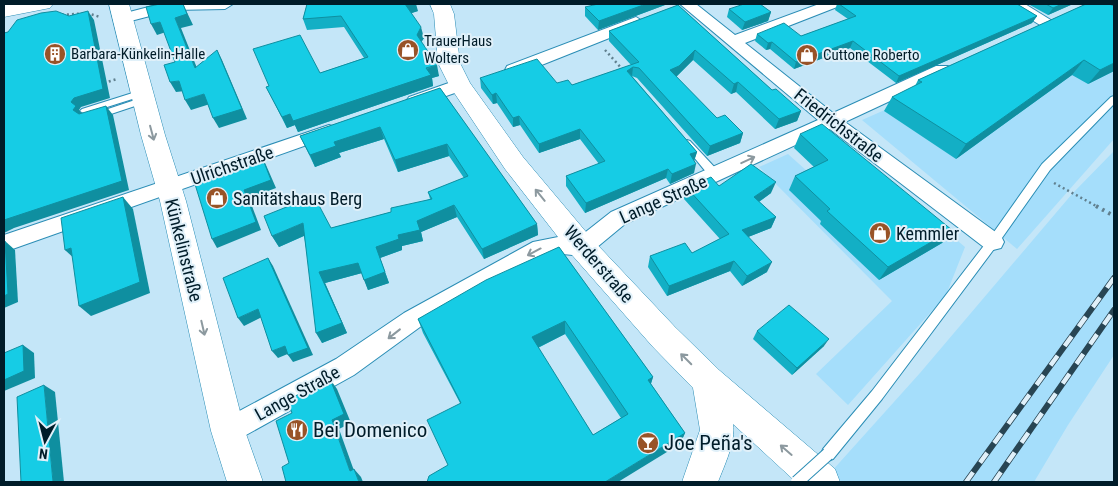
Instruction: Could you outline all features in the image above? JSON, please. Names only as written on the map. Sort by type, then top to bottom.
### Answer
[{"type":"main road","points":[[4,11],[43,4]]},
{"type":"main road","name":"Werderstraße","points":[[440,4],[444,14],[449,63],[460,85],[514,163],[582,247],[708,381],[825,468]]},
{"type":"main road","name":"Künkelinstraße","points":[[117,8],[175,207],[228,431],[245,482]]},
{"type":"main road","points":[[700,482],[711,454],[717,430],[708,381]]},
{"type":"street","name":"Künkelinstraße","points":[[117,8],[225,4]]},
{"type":"street","points":[[734,41],[832,4]]},
{"type":"street","points":[[1014,4],[1046,22]]},
{"type":"street","name":"Friedrichstraße","points":[[683,5],[734,41],[831,121],[993,242]]},
{"type":"street","points":[[1028,30],[1063,15]]},
{"type":"street","points":[[513,70],[649,18]]},
{"type":"street","name":"Lange Straße","points":[[228,431],[345,367],[412,320],[541,248],[563,245],[582,247],[618,218],[956,64]]},
{"type":"street","points":[[394,108],[460,85]]},
{"type":"street","name":"Ulrichstraße","points":[[4,244],[347,124]]},
{"type":"lane","points":[[86,115],[141,89]]},
{"type":"lane","points":[[797,482],[825,468],[877,395],[993,242],[1040,175],[1114,98]]},
{"type":"lane","points":[[677,132],[715,175]]},
{"type":"path","points":[[594,38],[627,74]]},
{"type":"path","points":[[100,85],[141,89]]},
{"type":"path","points":[[1040,175],[1114,216]]},
{"type":"shaded area","points":[[1114,9],[1114,139],[1017,249],[862,120]]},
{"type":"shaded area","points":[[1114,151],[1114,355],[1068,425],[1034,482],[822,482],[920,373],[1072,194]]},
{"type":"shaded area","points":[[788,154],[827,189],[871,168],[965,247],[946,295],[848,405],[816,374],[892,301],[759,167]]},
{"type":"building","points":[[160,4],[183,4],[187,14],[175,18],[195,68],[217,50],[242,109],[213,118],[204,94],[185,100],[179,81],[170,82],[164,65],[175,62],[160,22],[151,24],[146,7]]},
{"type":"building","points":[[307,4],[405,4],[421,27],[417,35],[437,65],[426,68],[431,75],[293,121],[290,114],[282,117],[266,87],[269,86],[253,49],[300,35],[320,73],[368,57],[341,16],[303,19]]},
{"type":"building","points":[[598,4],[646,4],[599,21],[585,7]]},
{"type":"building","points":[[744,4],[760,4],[771,12],[745,22],[729,9]]},
{"type":"building","points":[[839,4],[1017,4],[1037,16],[899,76],[853,41],[796,62],[772,42],[768,43],[757,34],[784,23],[801,36],[856,16]]},
{"type":"building","points":[[1046,4],[1062,4],[1053,8]]},
{"type":"building","points":[[1086,4],[1109,4],[1114,6],[1114,63],[1100,70],[1084,60],[966,144],[892,97],[922,82],[918,80]]},
{"type":"building","points":[[678,5],[772,90],[776,89],[801,111],[779,119],[738,82],[734,84],[695,50],[679,66],[670,70],[717,118],[725,115],[743,133],[710,146],[639,68],[633,67],[627,71],[697,152],[690,154],[696,164],[672,174],[668,169],[586,203],[566,176],[605,161],[580,129],[539,144],[519,116],[513,118],[496,93],[492,95],[480,78],[537,59],[557,83],[568,80],[572,85],[639,62],[609,31]]},
{"type":"building","points":[[56,11],[69,16],[88,11],[103,89],[74,98],[71,102],[76,106],[73,110],[79,114],[106,106],[122,181],[4,220],[4,33],[8,32],[17,20]]},
{"type":"building","points":[[440,88],[537,224],[482,249],[454,205],[417,221],[420,230],[398,235],[399,239],[376,247],[385,272],[364,280],[358,263],[319,272],[342,323],[316,333],[303,223],[272,236],[264,216],[314,196],[331,228],[391,212],[391,208],[432,199],[428,192],[468,176],[447,144],[395,160],[380,127],[334,142],[336,146],[310,155],[300,136]]},
{"type":"building","points":[[822,124],[952,230],[888,267],[827,211],[830,209],[795,176],[828,160],[800,134]]},
{"type":"building","points":[[262,157],[271,180],[244,190],[256,222],[212,239],[194,181]]},
{"type":"building","points":[[751,164],[776,182],[754,197],[776,217],[742,230],[772,262],[747,276],[734,261],[669,286],[650,256],[685,243],[692,253],[729,234],[687,188],[711,177],[719,186]]},
{"type":"building","points":[[123,197],[140,282],[79,306],[71,248],[65,250],[61,218]]},
{"type":"building","points":[[4,242],[8,294],[4,296]]},
{"type":"building","points":[[559,247],[653,377],[648,380],[685,433],[605,482],[427,482],[429,476],[448,465],[427,420],[461,403],[418,319],[486,280]],"holes":[[[565,321],[628,414],[593,435],[532,337]]]},
{"type":"building","points":[[268,258],[308,348],[288,355],[285,346],[272,351],[258,309],[238,318],[223,278]]},
{"type":"building","points":[[789,305],[829,339],[797,368],[757,331]]},
{"type":"building","points":[[23,345],[24,371],[4,380],[4,353]]},
{"type":"building","points":[[330,379],[344,414],[332,420],[350,471],[354,469],[359,482],[286,482],[282,467],[289,463],[276,421],[292,413],[287,400]]},
{"type":"building","points":[[44,385],[53,482],[21,482],[17,397]]},
{"type":"railway","points":[[966,482],[1114,278]]},
{"type":"railway","points":[[994,482],[1114,310]]},
{"type":"place","name":"TrauerHaus Wolters","points":[[408,50]]},
{"type":"place","name":"Barbara-Künkelin-Halle","points":[[55,54]]},
{"type":"place","name":"Cuttone Roberto","points":[[807,55]]},
{"type":"place","name":"Sanitätshaus Berg","points":[[217,198]]},
{"type":"place","name":"Kemmler","points":[[880,233]]},
{"type":"place","name":"Bei Domenico","points":[[297,430]]},
{"type":"place","name":"Joe Peña's","points":[[648,443]]}]
